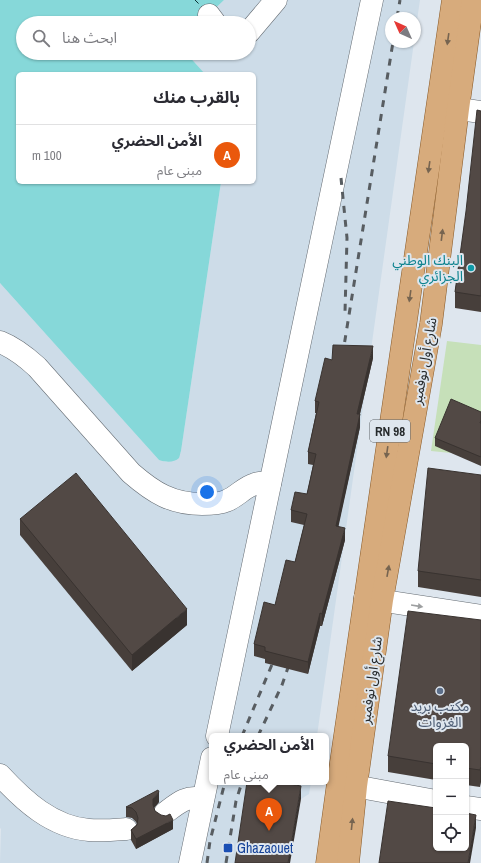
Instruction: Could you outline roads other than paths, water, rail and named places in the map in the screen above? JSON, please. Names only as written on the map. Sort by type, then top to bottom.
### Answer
[{"type":"main road","name":"شارع أول نوفمبر","points":[[448,108],[453,0]]},
{"type":"main road","name":"شارع أول نوفمبر","points":[[327,863],[347,785],[448,108],[473,0]]},
{"type":"main road","name":"شارع أول نوفمبر","points":[[347,785],[348,863]]},
{"type":"street","points":[[256,24],[276,0]]},
{"type":"street","points":[[218,733],[372,0]]},
{"type":"street","points":[[448,108],[481,112]]},
{"type":"street","points":[[0,342],[24,355],[37,367],[131,473],[144,485],[160,495],[176,501],[193,504],[210,504],[227,501],[256,483],[270,483]]},
{"type":"street","points":[[374,599],[481,616]]},
{"type":"street","points":[[190,863],[209,772]]},
{"type":"street","points":[[0,775],[28,803],[54,820],[68,826],[88,830],[108,831],[126,829]]},
{"type":"street","points":[[347,785],[433,800]]},
{"type":"street","points":[[165,813],[185,799],[203,799]]},
{"type":"street","points":[[469,807],[481,809]]},
{"type":"water","points":[[0,0],[224,0],[207,16],[16,16],[16,60],[192,60],[203,72],[16,72],[16,184],[221,184],[179,458],[175,461],[167,462],[159,460],[0,283]]},
{"type":"railway","points":[[398,12],[400,0]]},
{"type":"railway","points":[[344,356],[344,346],[392,48]]},
{"type":"railway","points":[[341,178],[347,238],[345,312]]},
{"type":"railway","points":[[243,733],[276,655]]},
{"type":"railway","points":[[259,733],[282,685],[291,659]]},
{"type":"railway","points":[[207,863],[210,841],[224,785]]},
{"type":"railway","points":[[226,863],[236,801],[241,785]]},
{"type":"place","name":"البنك الوطني الجزائري","points":[[471,268]]},
{"type":"place","name":"مكتب بريد الغزوات","points":[[440,691]]},
{"type":"place","name":"الأمن الحضري","points":[[269,831]]},
{"type":"place","name":"Ghazaouet","points":[[228,848]]}]
